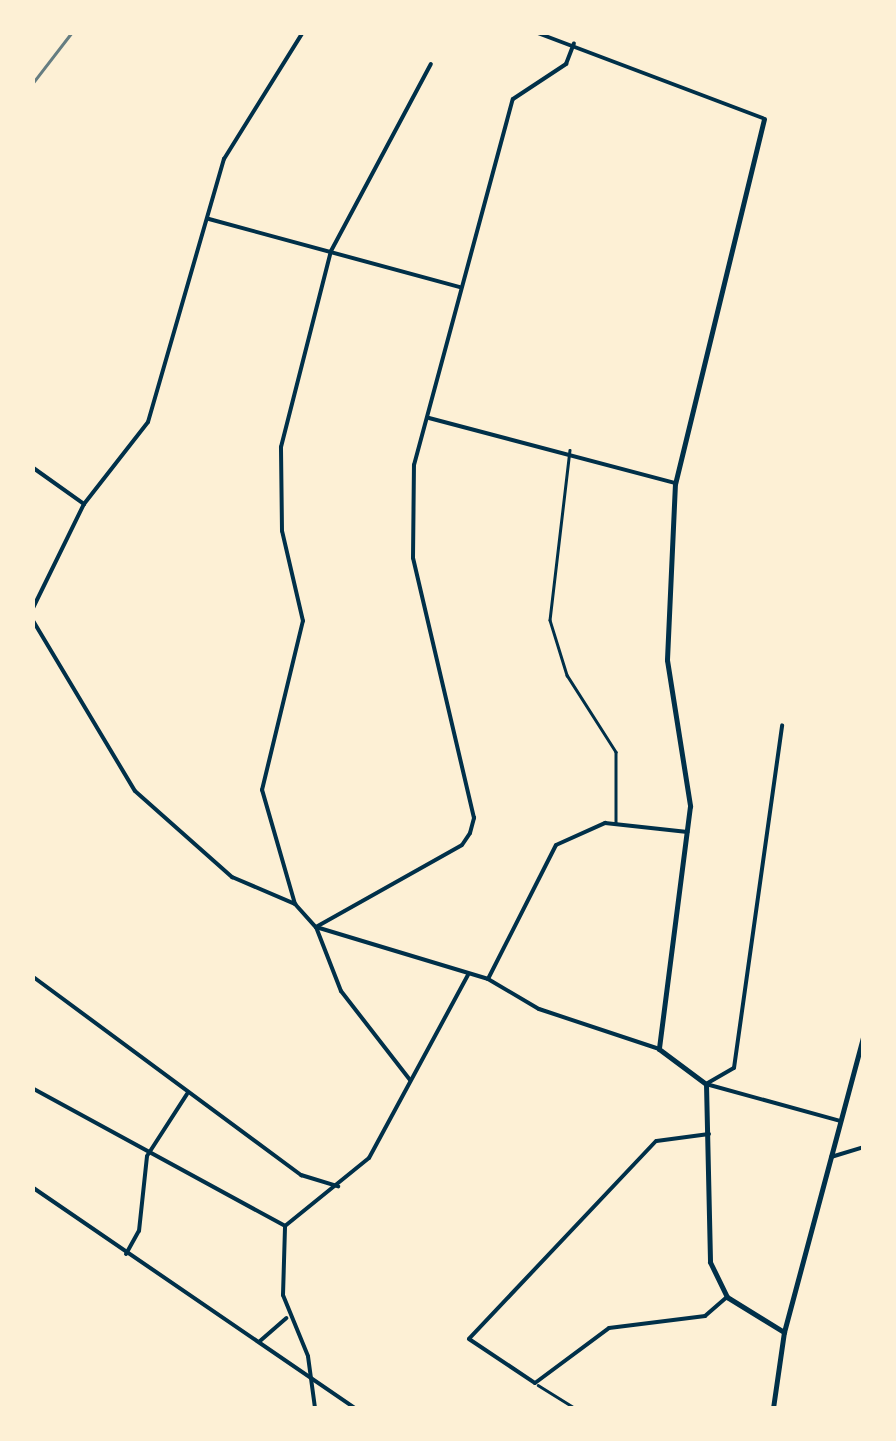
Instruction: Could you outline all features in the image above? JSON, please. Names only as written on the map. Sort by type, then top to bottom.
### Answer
[{"type":"street","points":[[32,610],[84,504],[148,422],[224,159],[302,32]]},
{"type":"street","points":[[534,32],[574,43],[764,119],[675,483],[667,660],[688,832],[659,1049]]},
{"type":"street","points":[[316,927],[462,845],[474,818],[412,558],[414,465],[513,99],[566,64],[574,43]]},
{"type":"street","points":[[295,904],[262,790],[303,621],[278,477],[331,251],[431,64]]},
{"type":"street","points":[[208,219],[460,287]]},
{"type":"street","points":[[427,418],[570,450],[675,483]]},
{"type":"street","points":[[32,467],[84,504]]},
{"type":"street","points":[[32,619],[134,791],[171,829],[232,877],[295,904],[316,927],[341,991],[410,1080]]},
{"type":"street","points":[[706,1084],[734,1068],[782,725]]},
{"type":"street","points":[[488,978],[556,844],[616,822],[688,832]]},
{"type":"street","points":[[316,927],[488,978],[540,1009],[659,1049],[706,1084],[840,1121]]},
{"type":"street","points":[[285,1226],[369,1158],[468,975]]},
{"type":"street","points":[[32,976],[301,1175],[338,1186]]},
{"type":"street","points":[[773,1408],[784,1332],[864,1033]]},
{"type":"street","points":[[706,1084],[706,1238],[727,1297],[784,1332]]},
{"type":"street","points":[[32,1088],[147,1156],[285,1226]]},
{"type":"street","points":[[126,1254],[139,1231],[147,1156],[188,1093]]},
{"type":"street","points":[[709,1134],[656,1140],[469,1339],[535,1383],[608,1328],[705,1316],[727,1297]]},
{"type":"street","points":[[831,1157],[864,1146]]},
{"type":"street","points":[[32,1187],[355,1408]]},
{"type":"street","points":[[285,1226],[288,1316],[313,1379],[315,1408]]},
{"type":"street","points":[[260,1341],[288,1316]]},
{"type":"lane","points":[[570,450],[550,620],[567,676],[616,752],[616,822]]},
{"type":"lane","points":[[535,1383],[574,1408]]},
{"type":"railway","points":[[32,84],[72,32]]}]
